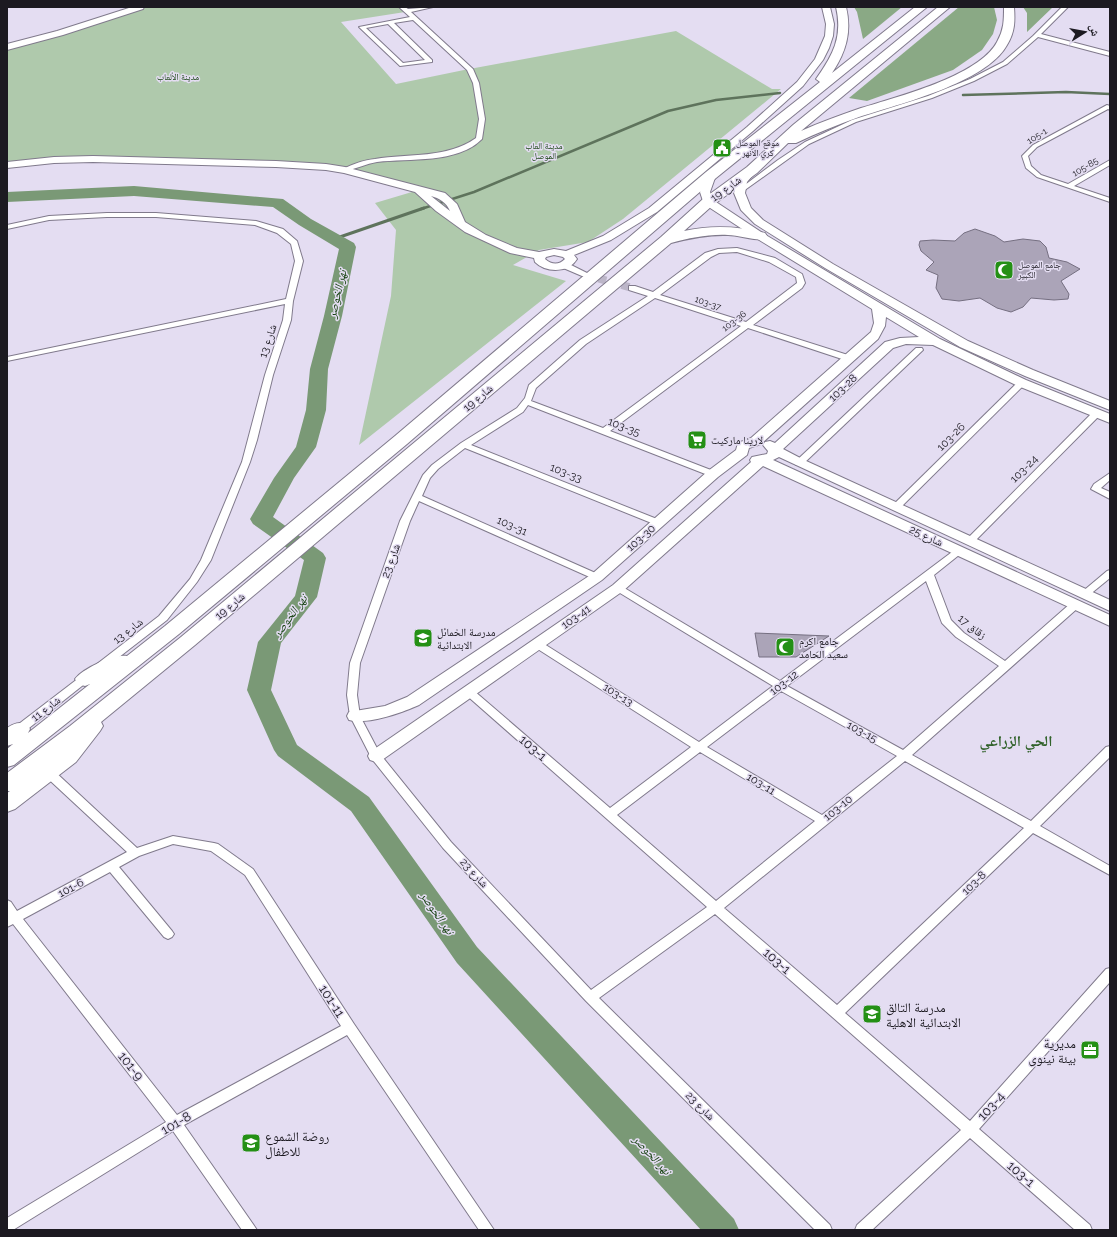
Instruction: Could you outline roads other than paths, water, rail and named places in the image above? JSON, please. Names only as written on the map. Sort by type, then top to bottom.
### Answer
[{"type":"highway","name":"شارع 19","points":[[7,784],[116,698],[180,635],[401,440],[711,175],[922,7]]},
{"type":"highway","name":"شارع 19","points":[[7,760],[152,646],[180,635],[419,448],[666,240],[708,202],[752,170],[808,118],[945,7]]},
{"type":"highway","points":[[767,156],[793,139],[819,128],[942,85],[979,66],[996,52],[1010,30],[1011,23],[1009,7]]},
{"type":"highway","points":[[800,104],[830,68],[841,47],[844,27],[841,8]]},
{"type":"highway","points":[[741,136],[755,140]]},
{"type":"highway","points":[[666,240],[712,230],[737,231],[760,236]]},
{"type":"highway","points":[[85,679],[106,667],[152,646]]},
{"type":"highway","points":[[7,804],[69,757],[116,698]]},
{"type":"main road","points":[[10,44],[124,7]]},
{"type":"main road","points":[[10,44],[60,33],[140,7]]},
{"type":"main road","points":[[412,188],[429,198],[440,209],[469,230],[507,249],[541,256],[554,252],[567,254],[607,238],[653,210],[800,84],[819,60],[829,36],[830,24],[826,7]]},
{"type":"main road","points":[[7,165],[54,160],[93,159],[276,164],[345,170],[444,197],[453,206],[460,223]]},
{"type":"main road","points":[[752,170],[742,183],[740,191],[742,201],[750,217],[829,266],[964,344],[1028,373],[1110,406]]},
{"type":"main road","points":[[711,175],[705,192],[708,202],[734,220],[878,309],[936,342],[1022,383],[1110,420]]},
{"type":"main road","points":[[734,220],[750,217]]},
{"type":"main road","points":[[541,256],[539,260],[544,264],[554,267],[570,262],[571,259],[567,254]]},
{"type":"main road","name":"103-30","points":[[355,716],[382,712],[403,706],[597,577],[659,524],[713,474],[742,452],[742,448],[745,444],[756,441],[874,336],[879,328],[881,320],[878,309]]},
{"type":"main road","name":"103-28","points":[[762,460],[771,457],[775,450],[889,345],[899,341],[912,340],[936,342]]},
{"type":"main road","name":"شارع 25","points":[[756,441],[770,445],[775,450],[798,462],[1110,606]]},
{"type":"main road","name":"شارع 25","points":[[742,452],[749,458],[762,460],[1110,621]]},
{"type":"main road","name":"103-41","points":[[376,756],[618,588],[762,460]]},
{"type":"main road","points":[[480,655],[501,669]]},
{"type":"street","points":[[404,9],[430,7]]},
{"type":"street","points":[[740,191],[780,161],[807,144],[854,121],[930,97],[972,80],[1005,63],[1038,35],[1064,7]]},
{"type":"street","points":[[345,170],[376,160],[445,154],[466,147],[479,139],[482,119],[476,83],[470,69],[404,9]]},
{"type":"street","points":[[389,22],[430,61],[402,65],[362,27],[389,22],[415,18]]},
{"type":"street","points":[[1038,35],[1110,54]]},
{"type":"street","name":"105-1","points":[[1109,107],[1035,146],[1025,156],[1028,167],[1039,176],[1110,200]]},
{"type":"street","name":"105-85","points":[[1070,186],[1110,162]]},
{"type":"street","name":"شارع 13","points":[[7,227],[49,218],[107,215],[156,215],[256,223],[280,231],[294,243],[299,261],[287,320],[269,375],[253,440],[246,462],[201,570],[164,618],[85,679]]},
{"type":"street","name":"103-36","points":[[604,432],[799,286],[801,279],[795,273],[764,257],[737,250],[718,251],[708,255],[654,295]]},
{"type":"street","points":[[564,265],[571,270],[585,274]]},
{"type":"street","name":"103-37","points":[[632,288],[848,358]]},
{"type":"street","points":[[527,402],[532,387],[579,345],[599,330],[654,295]]},
{"type":"street","points":[[7,359],[290,300]]},
{"type":"street","points":[[798,462],[919,350]]},
{"type":"street","name":"103-26","points":[[896,508],[1022,383]]},
{"type":"street","name":"103-35","points":[[527,402],[713,474]]},
{"type":"street","name":"شارع 23","points":[[527,402],[520,410],[509,418],[464,445],[430,472],[405,521],[355,663],[352,694],[355,716],[376,756],[447,845],[590,997],[825,1230]]},
{"type":"street","name":"103-24","points":[[970,541],[1096,414]]},
{"type":"street","name":"103-33","points":[[464,445],[659,524]]},
{"type":"street","points":[[1110,476],[1097,486],[1096,489],[1110,496]]},
{"type":"street","name":"103-31","points":[[417,497],[597,577]]},
{"type":"street","name":"103-12","points":[[609,815],[959,551]]},
{"type":"street","points":[[1085,594],[1110,573]]},
{"type":"street","name":"زقاق 17","points":[[928,574],[946,621],[960,635],[1006,666]]},
{"type":"street","name":"103-15","points":[[618,588],[780,686],[1110,871]]},
{"type":"street","name":"103-10","points":[[590,997],[715,908],[904,756],[1075,605]]},
{"type":"street","name":"103-13","points":[[537,644],[699,747]]},
{"type":"street","name":"شارع 11","points":[[11,735],[85,679]]},
{"type":"street","name":"103-1","points":[[469,692],[1085,1230]]},
{"type":"street","name":"103-11","points":[[699,747],[823,821]]},
{"type":"street","name":"103-8","points":[[837,1014],[1032,828],[1110,750]]},
{"type":"street","points":[[48,772],[135,853]]},
{"type":"street","name":"101-11","points":[[135,853],[174,840],[214,847],[249,872],[349,1028],[487,1230]]},
{"type":"street","name":"101-6","points":[[11,920],[135,853]]},
{"type":"street","points":[[112,866],[168,934]]},
{"type":"street","name":"101-9","points":[[7,905],[11,920],[175,1123],[250,1230]]},
{"type":"street","name":"103-4","points":[[862,1230],[970,1130],[1110,973]]},
{"type":"street","name":"101-8","points":[[7,1226],[175,1123],[349,1028]]},
{"type":"waterway","points":[[963,95],[1066,92],[1110,94]]},
{"type":"waterway","points":[[422,209],[474,192],[668,111],[716,100],[780,93]]},
{"type":"waterway","name":"نهر الخوصر","points":[[7,197],[134,191],[277,202],[305,222],[348,247],[333,316],[319,369],[316,410],[306,447],[284,478],[261,519],[315,558],[306,597],[270,642],[259,690],[287,750],[360,804],[467,955],[722,1230]]},
{"type":"waterway","points":[[334,239],[422,209]]},
{"type":"tunnel","points":[[587,275],[632,288]]},
{"type":"place","name":"موقع الموصل - كري الانهر","points":[[722,148]]},
{"type":"place","name":"جامع الموصل الكبير","points":[[1004,270]]},
{"type":"place","name":"لارينا ماركيت","points":[[697,440]]},
{"type":"place","name":"مدرسة الخمائل الابتدائية","points":[[423,638]]},
{"type":"place","name":"جامع اكرم سعيد الحامد","points":[[785,647]]},
{"type":"place","name":"مدرسة التالق الابتدائية الاهلية","points":[[872,1014]]},
{"type":"place","name":"مديرية بيئة نينوى","points":[[1090,1050]]},
{"type":"place","name":"روضة الشموع للاطفال","points":[[251,1143]]},
{"type":"district","name":"الحي الزراعي","points":[[1016,741]]},
{"type":"park label","name":"مدينة الألعاب","points":[[178,77]]},
{"type":"park label","name":"مدينة العاب الموصل","points":[[544,152]]}]
